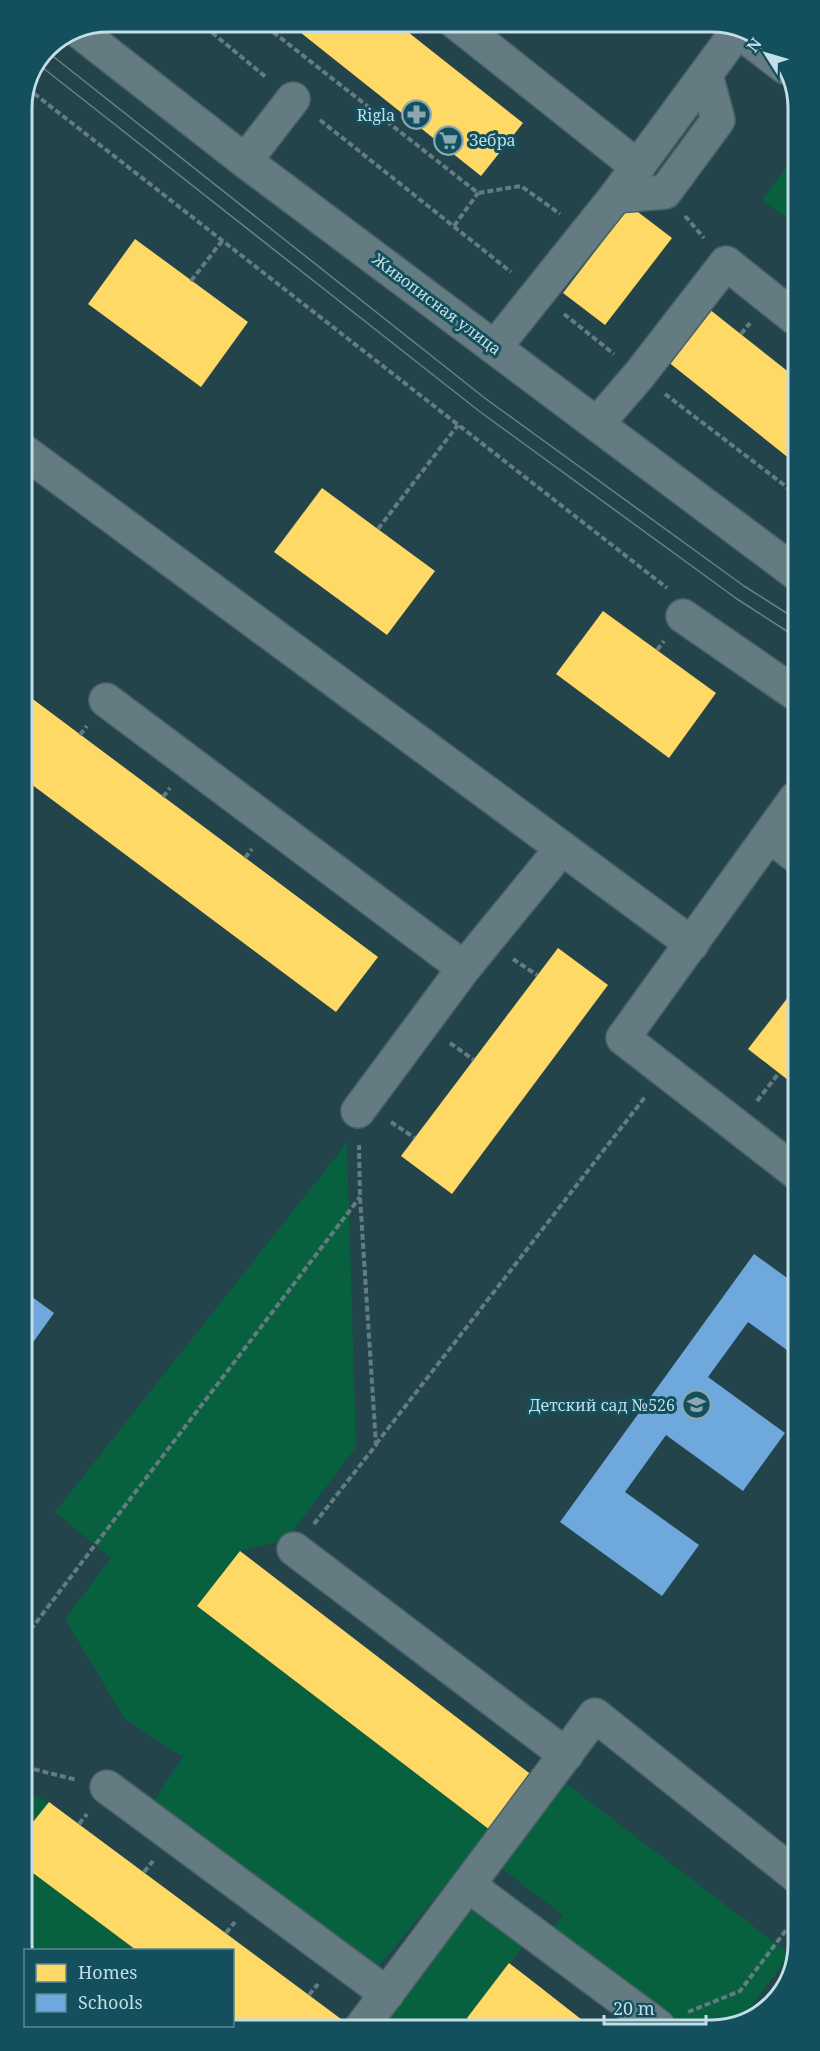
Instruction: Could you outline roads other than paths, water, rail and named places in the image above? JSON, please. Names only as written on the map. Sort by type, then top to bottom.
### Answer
[{"type":"street","points":[[468,32],[638,167]]},
{"type":"street","points":[[495,347],[616,196],[735,35]]},
{"type":"street","name":"Живописная улица","points":[[85,36],[245,161],[788,567]]},
{"type":"street","points":[[616,196],[665,192],[718,120],[705,75]]},
{"type":"street","points":[[245,161],[293,99]]},
{"type":"street","points":[[597,424],[640,374],[726,263],[788,312]]},
{"type":"street","points":[[32,457],[692,944]]},
{"type":"street","points":[[677,604],[788,688]]},
{"type":"street","points":[[106,700],[464,968]]},
{"type":"street","points":[[788,810],[623,1038],[788,1166]]},
{"type":"street","points":[[770,836],[788,850]]},
{"type":"street","points":[[358,1111],[464,968],[562,848]]},
{"type":"street","points":[[294,1549],[566,1755]]},
{"type":"street","points":[[368,2019],[596,1715],[788,1869]]},
{"type":"street","points":[[107,1787],[387,1994]]},
{"type":"street","points":[[468,1885],[650,2020]]},
{"type":"tram line","points":[[52,56],[486,399],[744,586],[788,614]]},
{"type":"tram line","points":[[43,68],[479,411],[737,599],[788,632]]},
{"type":"place","name":"Rigla","points":[[416,115]]},
{"type":"place","name":"Зебра","points":[[448,140]]},
{"type":"place","name":"Детский сад №526","points":[[696,1405]]}]
